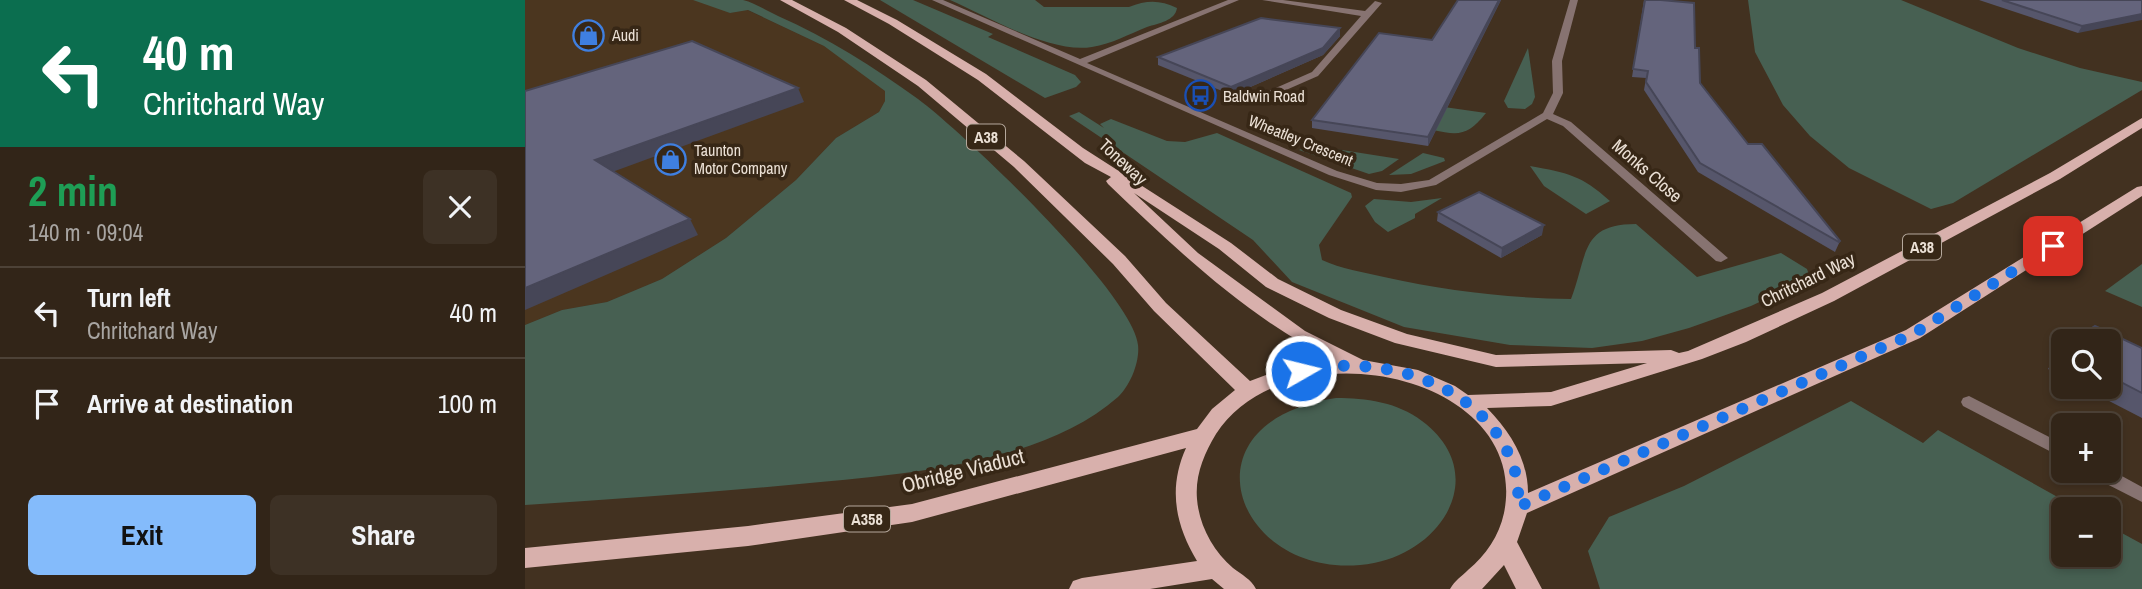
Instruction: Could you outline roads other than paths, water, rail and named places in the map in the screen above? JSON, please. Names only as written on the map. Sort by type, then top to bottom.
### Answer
[{"type":"main road","name":"A38","points":[[785,0],[842,30],[922,83],[1008,155],[1119,260],[1160,307],[1248,391]]},
{"type":"main road","name":"Toneway","points":[[849,0],[893,22],[982,78],[1082,152],[1192,257],[1298,335],[1359,365]]},
{"type":"main road","name":"Chritchard Way","points":[[1467,402],[1551,398],[1695,355],[1739,338],[1828,298],[2055,176],[2142,122]]},
{"type":"main road","points":[[1082,152],[1215,238],[1272,283],[1335,314],[1402,339],[1496,361],[1695,355]]},
{"type":"main road","points":[[1518,507],[1913,334],[2142,190]]},
{"type":"main road","name":"A38","points":[[1243,589],[1217,568],[1194,535],[1185,501],[1188,467],[1202,436],[1221,411],[1248,391],[1295,372],[1320,367],[1359,365],[1399,370],[1435,383],[1467,402],[1490,424],[1507,449],[1517,477],[1518,507],[1506,544],[1482,576],[1463,589]]},
{"type":"main road","name":"Obridge Viaduct","points":[[525,558],[748,536],[912,513],[1202,436]]},
{"type":"main road","points":[[1506,544],[1529,589]]},
{"type":"main road","points":[[1081,589],[1217,568]]},
{"type":"street","name":"Wheatley Crescent","points":[[936,0],[1333,173],[1375,186],[1401,188],[1432,183],[1547,115]]},
{"type":"street","points":[[1081,62],[1235,0]]},
{"type":"street","points":[[1266,0],[1367,14]]},
{"type":"street","points":[[1547,115],[1558,93],[1557,61],[1574,0]]},
{"type":"street","points":[[1263,97],[1315,74],[1378,3]]},
{"type":"street","name":"Monks Close","points":[[1547,115],[1567,124],[1721,258]]},
{"type":"street","points":[[1969,402],[2051,446]]},
{"type":"street","points":[[2120,483],[2142,495]]},
{"type":"place","name":"Audi","points":[[589,35]]},
{"type":"place","name":"Baldwin Road","points":[[1200,96]]},
{"type":"place","name":"Taunton Motor Company","points":[[671,159]]}]
